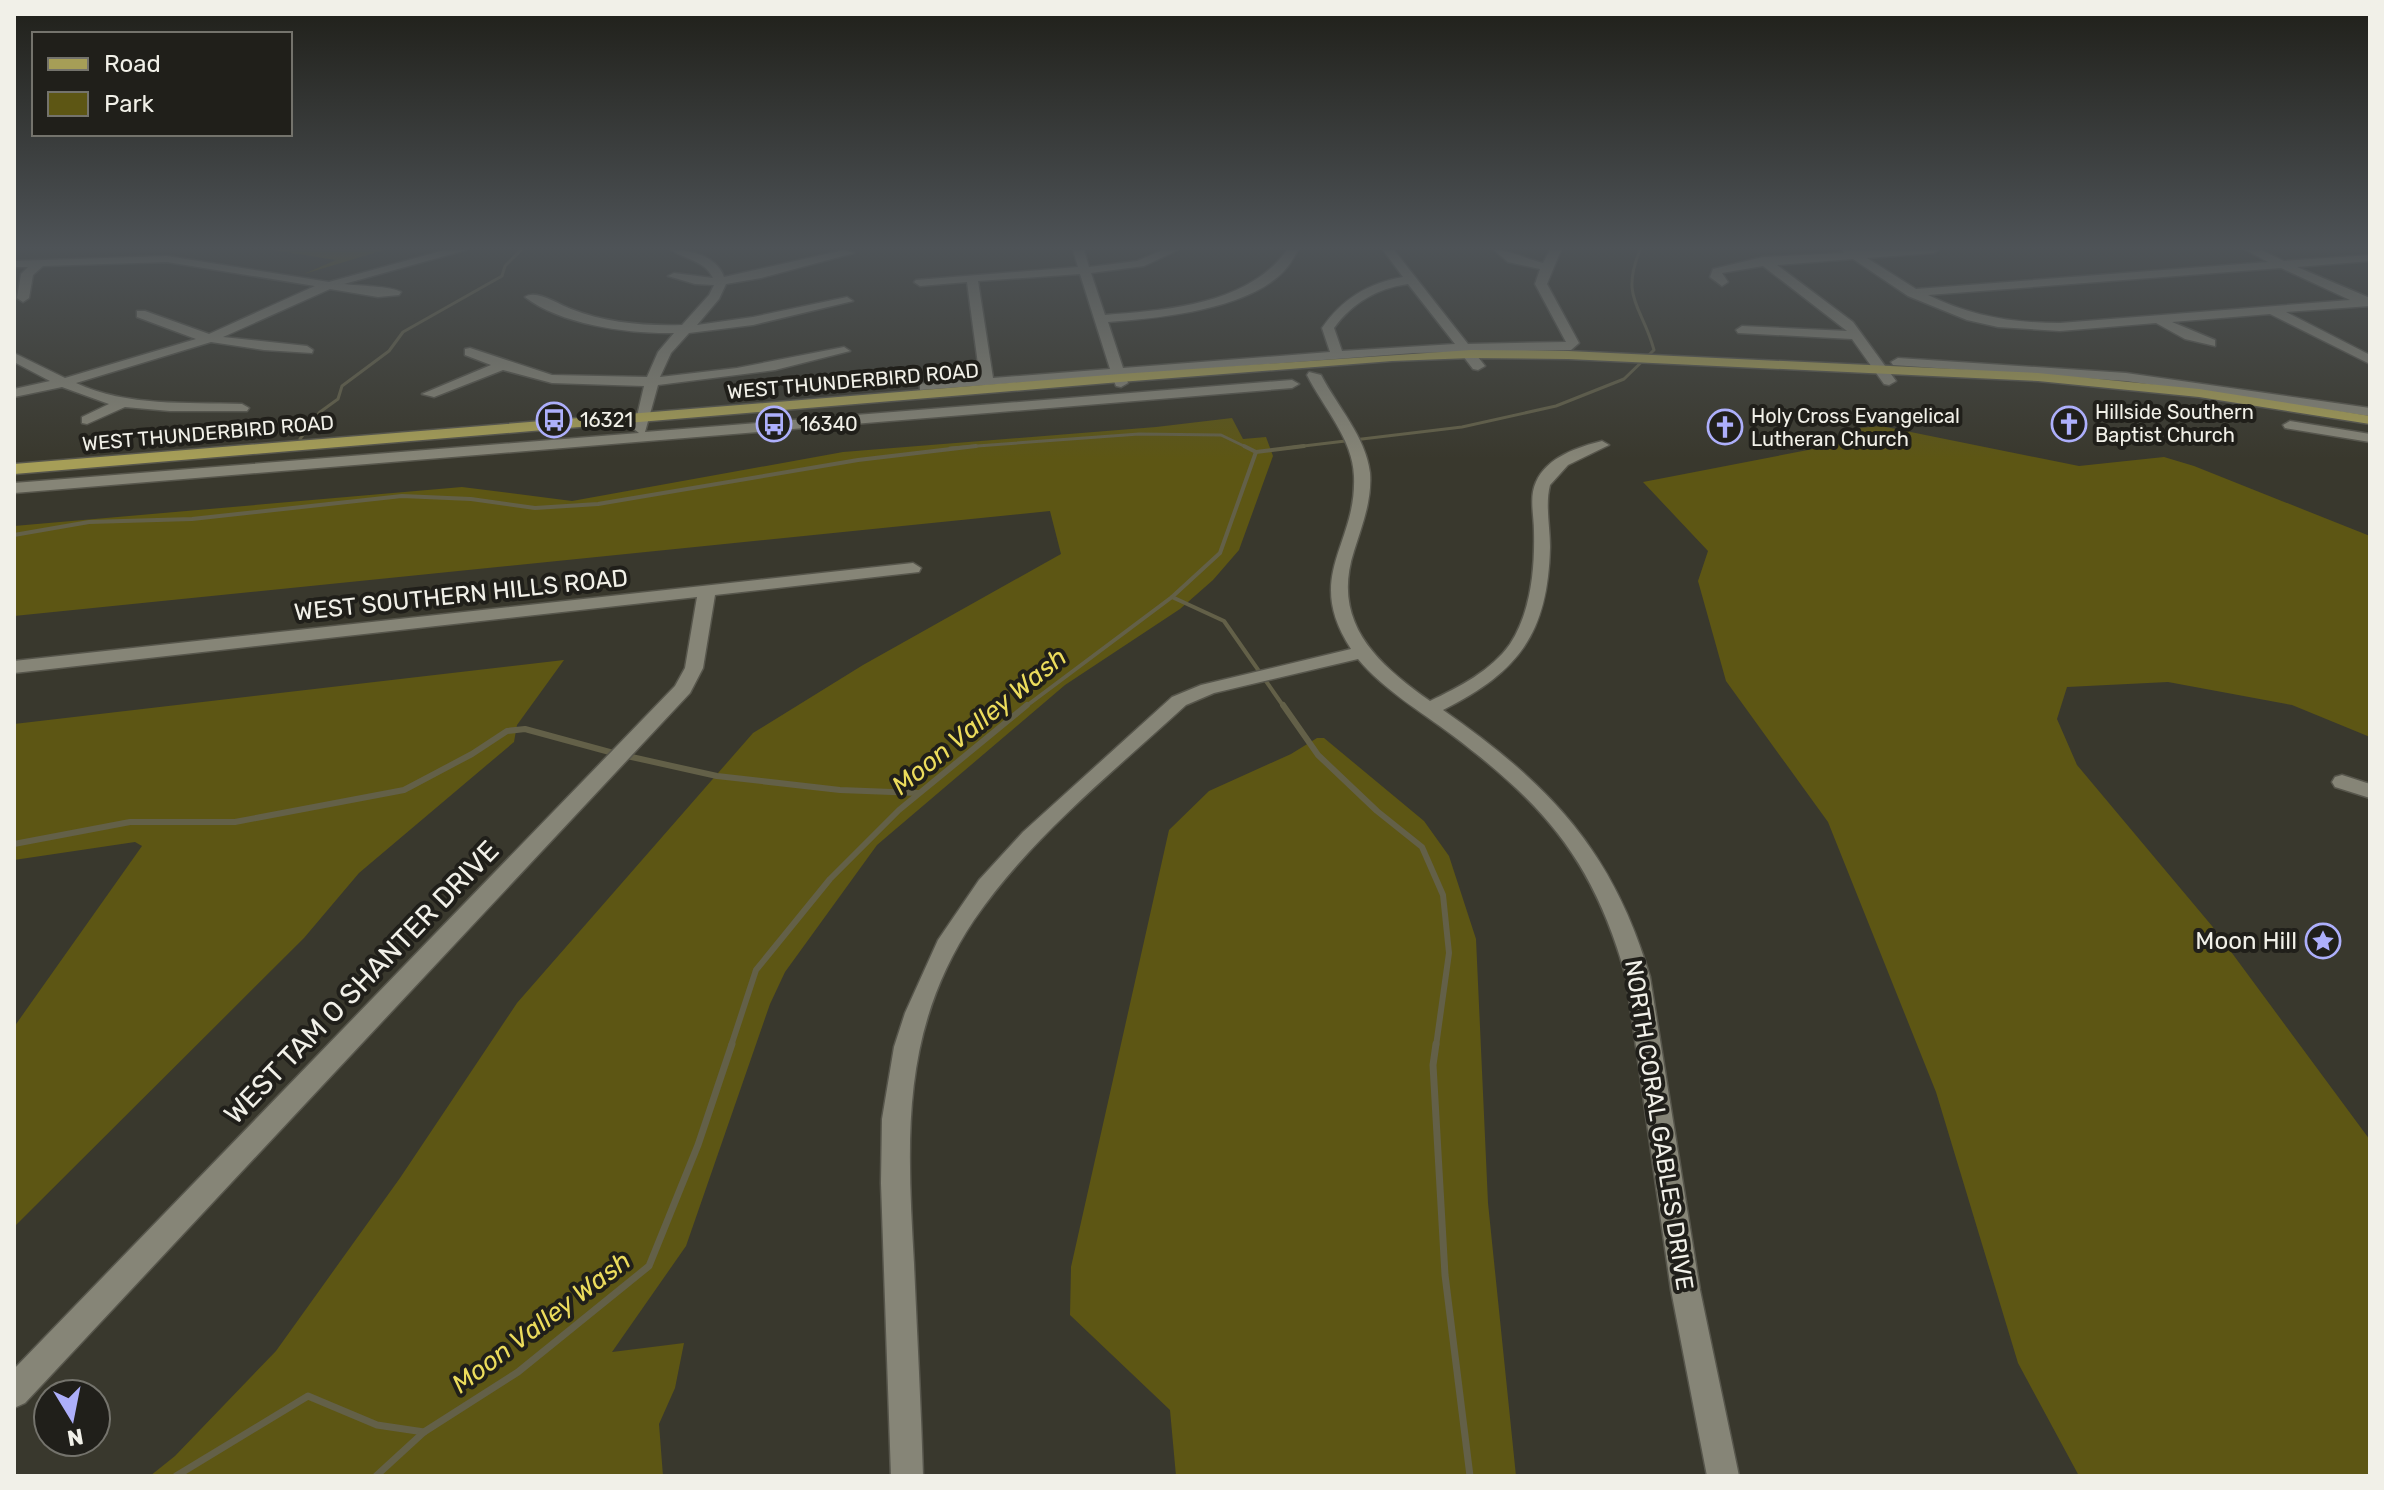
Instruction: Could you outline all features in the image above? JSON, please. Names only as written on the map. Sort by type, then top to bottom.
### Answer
[{"type":"main road","name":"WEST THUNDERBIRD ROAD","points":[[14,481],[313,451],[642,424],[701,424],[1120,380],[1426,356],[1660,359],[1702,367]]},
{"type":"main road","points":[[1120,380],[1284,371],[1314,375],[1326,369],[1426,356]]},
{"type":"main road","name":"WEST THUNDERBIRD ROAD","points":[[1120,380],[1235,385],[1471,356],[1620,369],[1702,367],[1885,375],[2096,394],[2260,403]]},
{"type":"main road","name":"WEST THUNDERBIRD ROAD","points":[[1885,375],[1934,368],[2087,381],[2260,403],[2369,427]]},
{"type":"main road","name":"WEST THUNDERBIRD ROAD","points":[[14,469],[313,451]]},
{"type":"street","points":[[157,320],[209,338],[245,346],[307,350]]},
{"type":"street","points":[[14,393],[132,365],[251,320]]},
{"type":"street","points":[[591,320],[609,324],[688,328],[768,320]]},
{"type":"street","points":[[642,424],[654,379],[665,353],[696,320]]},
{"type":"street","points":[[978,320],[987,383]]},
{"type":"street","points":[[1100,320],[1120,380]]},
{"type":"street","points":[[1333,320],[1328,328],[1337,354]]},
{"type":"street","points":[[1443,320],[1471,356]]},
{"type":"street","name":"WEST THUNDERBIRD ROAD","points":[[925,387],[1120,380],[1337,354],[1471,356],[1571,346],[1573,343],[1560,320]]},
{"type":"street","points":[[1843,320],[1858,335],[1885,375]]},
{"type":"street","points":[[1981,320],[2048,328],[2152,320]]},
{"type":"street","points":[[2160,320],[2210,343]]},
{"type":"street","points":[[2291,320],[2370,360]]},
{"type":"street","points":[[1742,330],[1858,335]]},
{"type":"street","points":[[470,352],[528,374],[568,380],[654,379],[749,370],[844,351]]},
{"type":"street","points":[[14,357],[101,398],[123,402],[242,408]]},
{"type":"street","name":"WEST THUNDERBIRD ROAD","points":[[1898,362],[1934,368]]},
{"type":"street","points":[[429,394],[503,365]]},
{"type":"street","name":"NORTH CORAL GABLES DRIVE","points":[[1314,375],[1357,455],[1362,473],[1357,511],[1339,564],[1337,584],[1342,614],[1362,652],[1394,683],[1498,759],[1534,791],[1566,826],[1595,866],[1617,908],[1638,977],[1687,1304],[1723,1476]]},
{"type":"street","name":"WEST THUNDERBIRD ROAD","points":[[14,488],[701,424],[1235,385],[1292,384]]},
{"type":"street","points":[[87,420],[123,402]]},
{"type":"street","name":"WEST THUNDERBIRD ROAD","points":[[2260,403],[2369,427]]},
{"type":"street","points":[[2290,425],[2369,427]]},
{"type":"street","points":[[1429,709],[1472,687],[1503,664],[1523,636],[1533,609],[1541,564],[1540,501],[1546,479],[1569,458],[1602,445]]},
{"type":"street","name":"WEST SOUTHERN HILLS ROAD","points":[[14,667],[913,568]]},
{"type":"street","name":"WEST TAM O SHANTER DRIVE","points":[[14,1392],[683,689],[694,668],[707,592]]},
{"type":"street","points":[[907,1476],[894,1153],[899,1093],[908,1043],[919,1004],[945,946],[987,886],[1020,849],[1179,701],[1208,689],[1362,652]]},
{"type":"street","points":[[2342,782],[2370,791]]},
{"type":"green space","points":[[1232,418],[1243,439],[1266,437],[1273,456],[1239,550],[1213,580],[1180,609],[1065,685],[877,845],[785,972],[770,1004],[686,1246],[612,1352],[684,1343],[675,1388],[659,1424],[663,1476],[150,1476],[175,1456],[276,1351],[400,1178],[517,1003],[753,733],[863,665],[1061,554],[1050,511],[14,616],[14,526],[462,487],[572,501],[843,452]]},
{"type":"green space","points":[[1881,426],[2079,466],[2164,457],[2370,536],[2370,737],[2292,705],[2168,682],[2067,687],[2057,719],[2077,765],[2212,926],[2370,1140],[2370,1476],[2079,1476],[2018,1363],[1936,1092],[1828,822],[1726,681],[1698,581],[1708,551],[1643,482],[1844,443],[1859,428]]},
{"type":"green space","points":[[564,660],[517,725],[514,742],[359,873],[304,938],[14,1227],[14,1027],[142,846],[135,842],[14,860],[14,724]]},
{"type":"green space","points":[[1317,738],[1324,738],[1424,821],[1449,856],[1476,939],[1488,1203],[1516,1476],[1176,1476],[1170,1410],[1070,1315],[1071,1267],[1169,830],[1209,791],[1291,754]]},
{"type":"waterway","points":[[300,439],[320,412],[338,399],[342,386],[389,351],[403,332],[425,320]]},
{"type":"waterway","name":"Moon Valley Wash","points":[[1287,448],[1462,427],[1556,406],[1624,379],[1654,350],[1642,320]]},
{"type":"waterway","points":[[974,446],[1139,434],[1221,435],[1248,448]]},
{"type":"waterway","points":[[14,535],[89,522],[192,519],[402,496],[471,499],[535,508],[598,504],[858,460],[974,446]]},
{"type":"waterway","points":[[950,448],[974,446]]},
{"type":"waterway","points":[[1244,446],[1248,448]]},
{"type":"waterway","name":"Moon Valley Wash","points":[[1256,452],[1304,446]]},
{"type":"waterway","points":[[1248,448],[1256,452]]},
{"type":"waterway","name":"Moon Valley Wash","points":[[1172,597],[1220,553],[1256,452]]},
{"type":"waterway","name":"Moon Valley Wash","points":[[1025,707],[1172,597]]},
{"type":"waterway","points":[[1172,597],[1224,621],[1284,707]]},
{"type":"waterway","name":"Moon Valley Wash","points":[[731,1046],[756,970],[830,879],[899,810],[1027,705]]},
{"type":"waterway","points":[[1283,705],[1318,755],[1377,811],[1422,847],[1443,895],[1449,953],[1436,1046]]},
{"type":"waterway","points":[[14,844],[130,822],[235,822],[404,790],[472,754],[507,731],[525,729],[617,754]]},
{"type":"waterway","points":[[627,756],[717,776],[840,790],[918,793]]},
{"type":"waterway","name":"Moon Valley Wash","points":[[424,1432],[518,1372],[649,1266],[698,1145],[732,1044]]},
{"type":"waterway","points":[[1436,1044],[1433,1065],[1445,1275],[1470,1476]]},
{"type":"waterway","name":"Moon Valley Wash","points":[[176,1476],[308,1396],[377,1425],[424,1432]]},
{"type":"waterway","name":"Moon Valley Wash","points":[[376,1476],[424,1432]]},
{"type":"place","name":"16321","points":[[554,420]]},
{"type":"place","name":"16340","points":[[774,424]]},
{"type":"place","name":"Hillside Southern Baptist Church","points":[[2069,424]]},
{"type":"place","name":"Holy Cross Evangelical Lutheran Church","points":[[1725,427]]},
{"type":"place","name":"Moon Hill","points":[[2323,941]]}]
